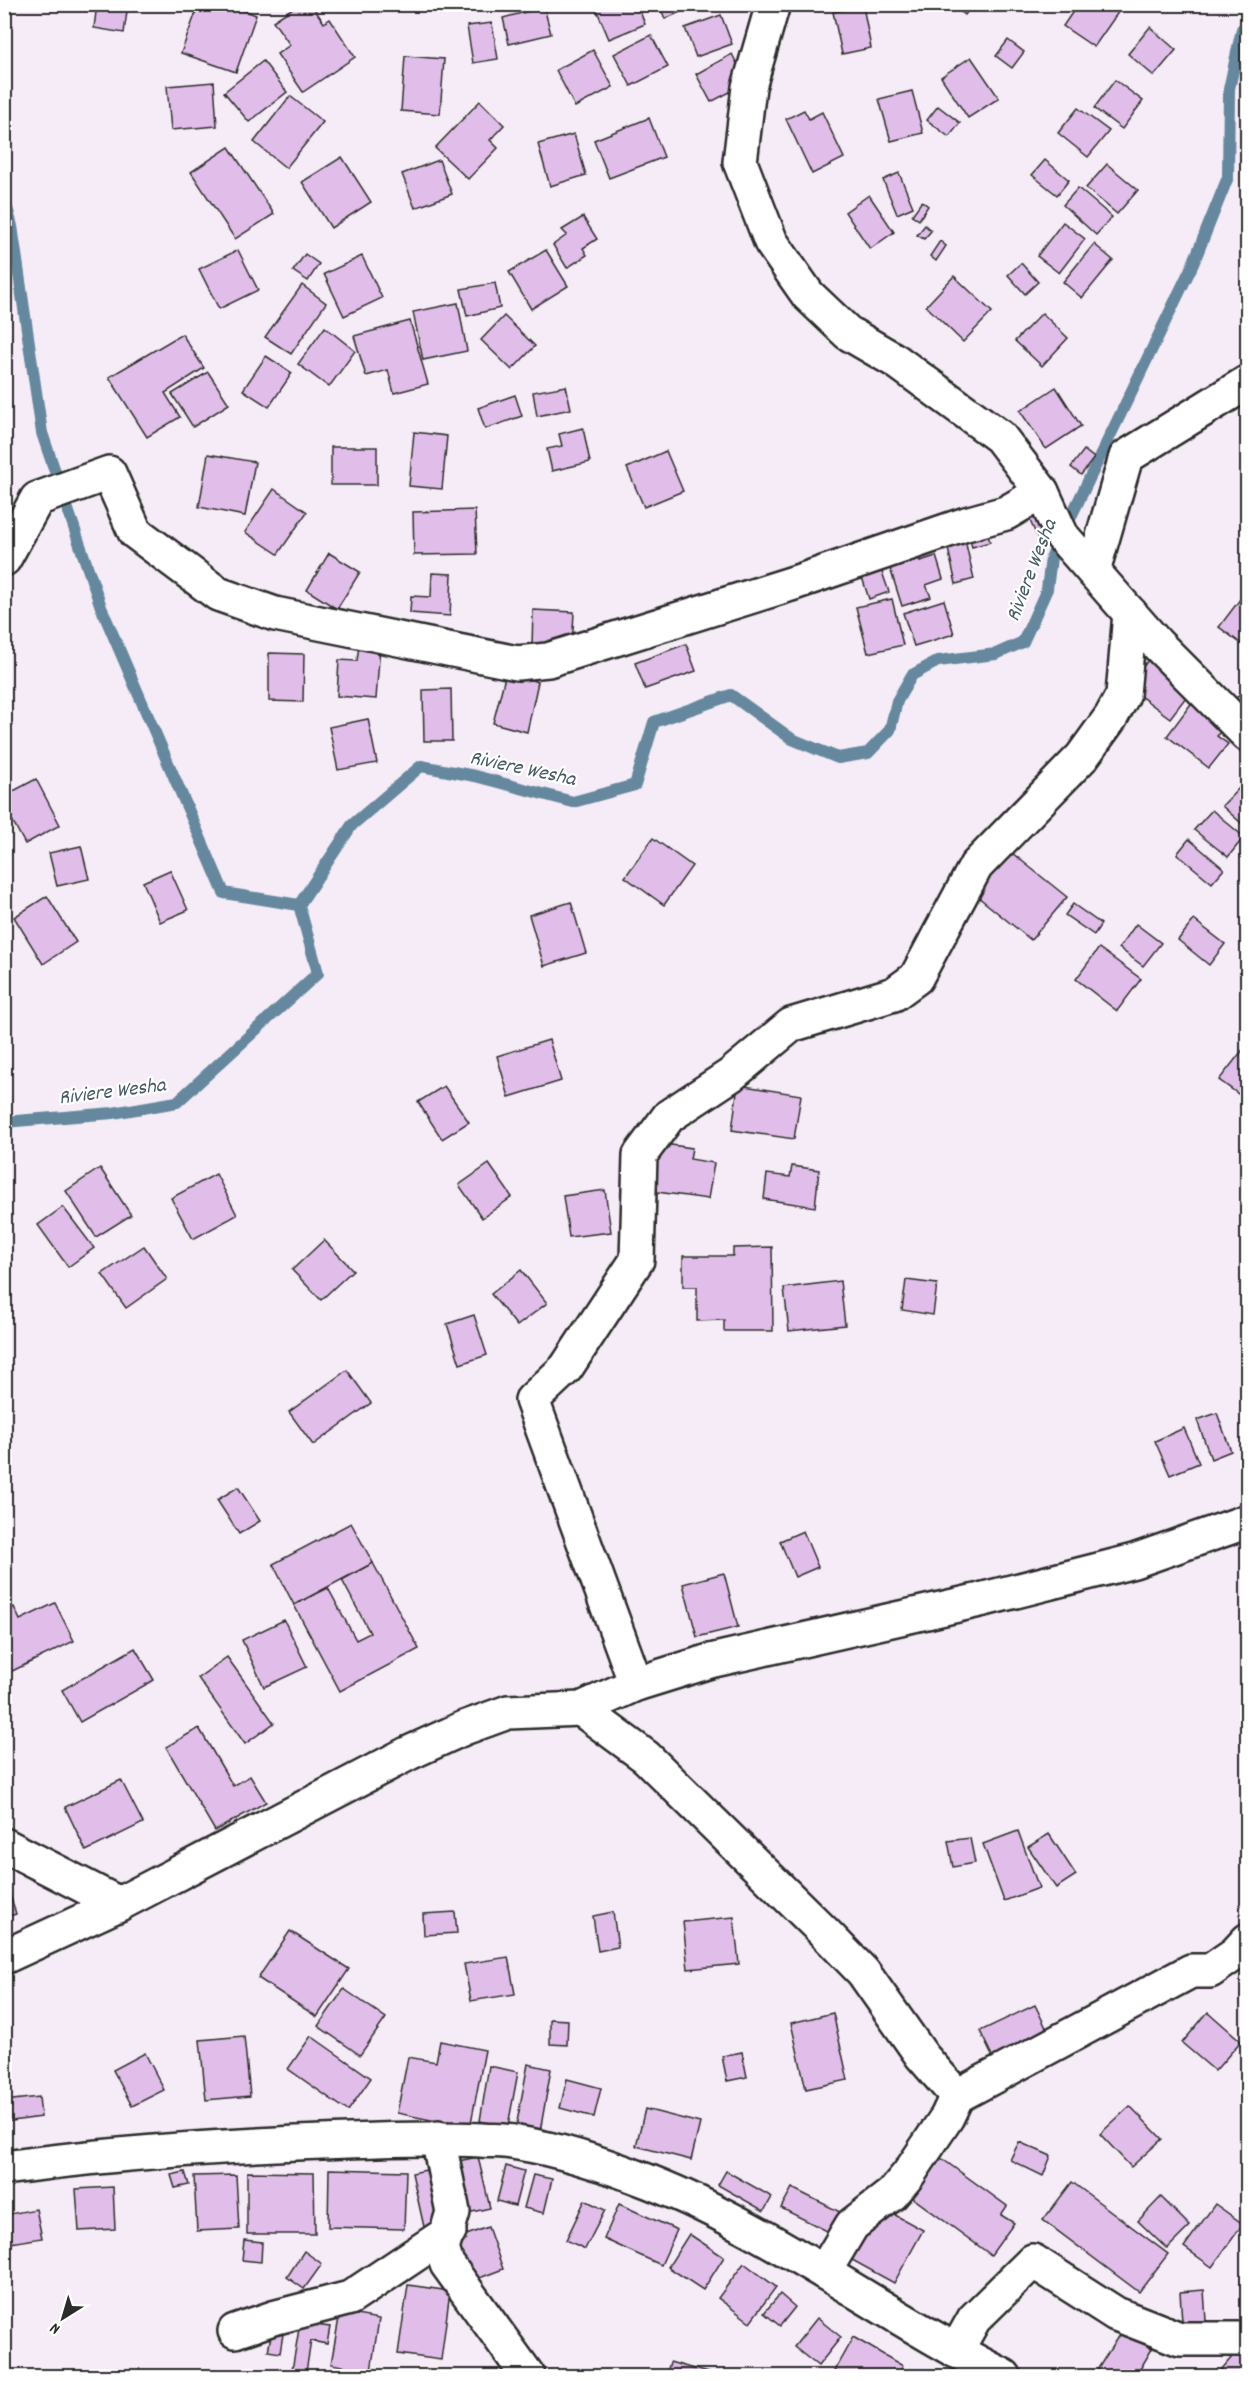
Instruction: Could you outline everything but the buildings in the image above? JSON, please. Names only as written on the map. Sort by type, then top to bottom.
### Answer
[{"type":"street","points":[[773,4],[749,87],[740,162],[771,242],[808,295],[848,333],[896,361],[1000,437],[1042,492],[1062,536],[1157,644],[1248,735]]},
{"type":"street","points":[[1093,571],[1126,457],[1248,382]]},
{"type":"street","points":[[4,559],[37,499],[109,473],[135,532],[218,594],[275,614],[517,663],[548,660],[794,583],[966,524],[1006,513],[1042,492]]},
{"type":"street","points":[[636,1684],[532,1400],[566,1368],[637,1260],[640,1155],[669,1116],[732,1075],[791,1026],[894,994],[916,978],[976,866],[1082,757],[1111,717],[1123,695],[1130,613]]},
{"type":"street","points":[[4,1957],[119,1904],[409,1753],[508,1712],[581,1709],[636,1684],[710,1661],[980,1600],[1134,1561],[1248,1521]]},
{"type":"street","points":[[581,1709],[646,1757],[834,1942],[863,1972],[922,2056],[957,2096]]},
{"type":"street","points":[[4,1845],[119,1904]]},
{"type":"street","points":[[824,2272],[852,2225],[892,2194],[908,2175],[947,2117],[957,2096],[1191,1971],[1210,1971],[1236,1953],[1248,1941]]},
{"type":"street","points":[[438,2138],[453,2212],[449,2232],[442,2249],[447,2264],[528,2376]]},
{"type":"street","points":[[4,2168],[93,2156],[239,2145],[438,2138],[517,2142],[591,2162],[640,2179],[702,2205],[824,2272],[956,2351],[1004,2376]]},
{"type":"street","points":[[235,2331],[273,2318],[350,2298],[449,2232]]},
{"type":"street","points":[[956,2351],[974,2319],[1033,2261],[1116,2314],[1180,2339],[1248,2339]]},
{"type":"waterway","name":"Riviere Wesha","points":[[4,1122],[113,1113],[177,1102],[318,973],[299,905],[352,825],[421,766],[475,776],[573,802],[635,785],[654,722],[731,695],[792,739],[838,758],[868,753],[890,730],[897,701],[912,675],[938,661],[996,654],[1023,642],[1047,589],[1051,558],[1193,264],[1228,177],[1229,89],[1242,29],[1248,24]]},
{"type":"waterway","points":[[4,197],[12,226],[42,433],[101,607],[224,893],[299,905]]}]
